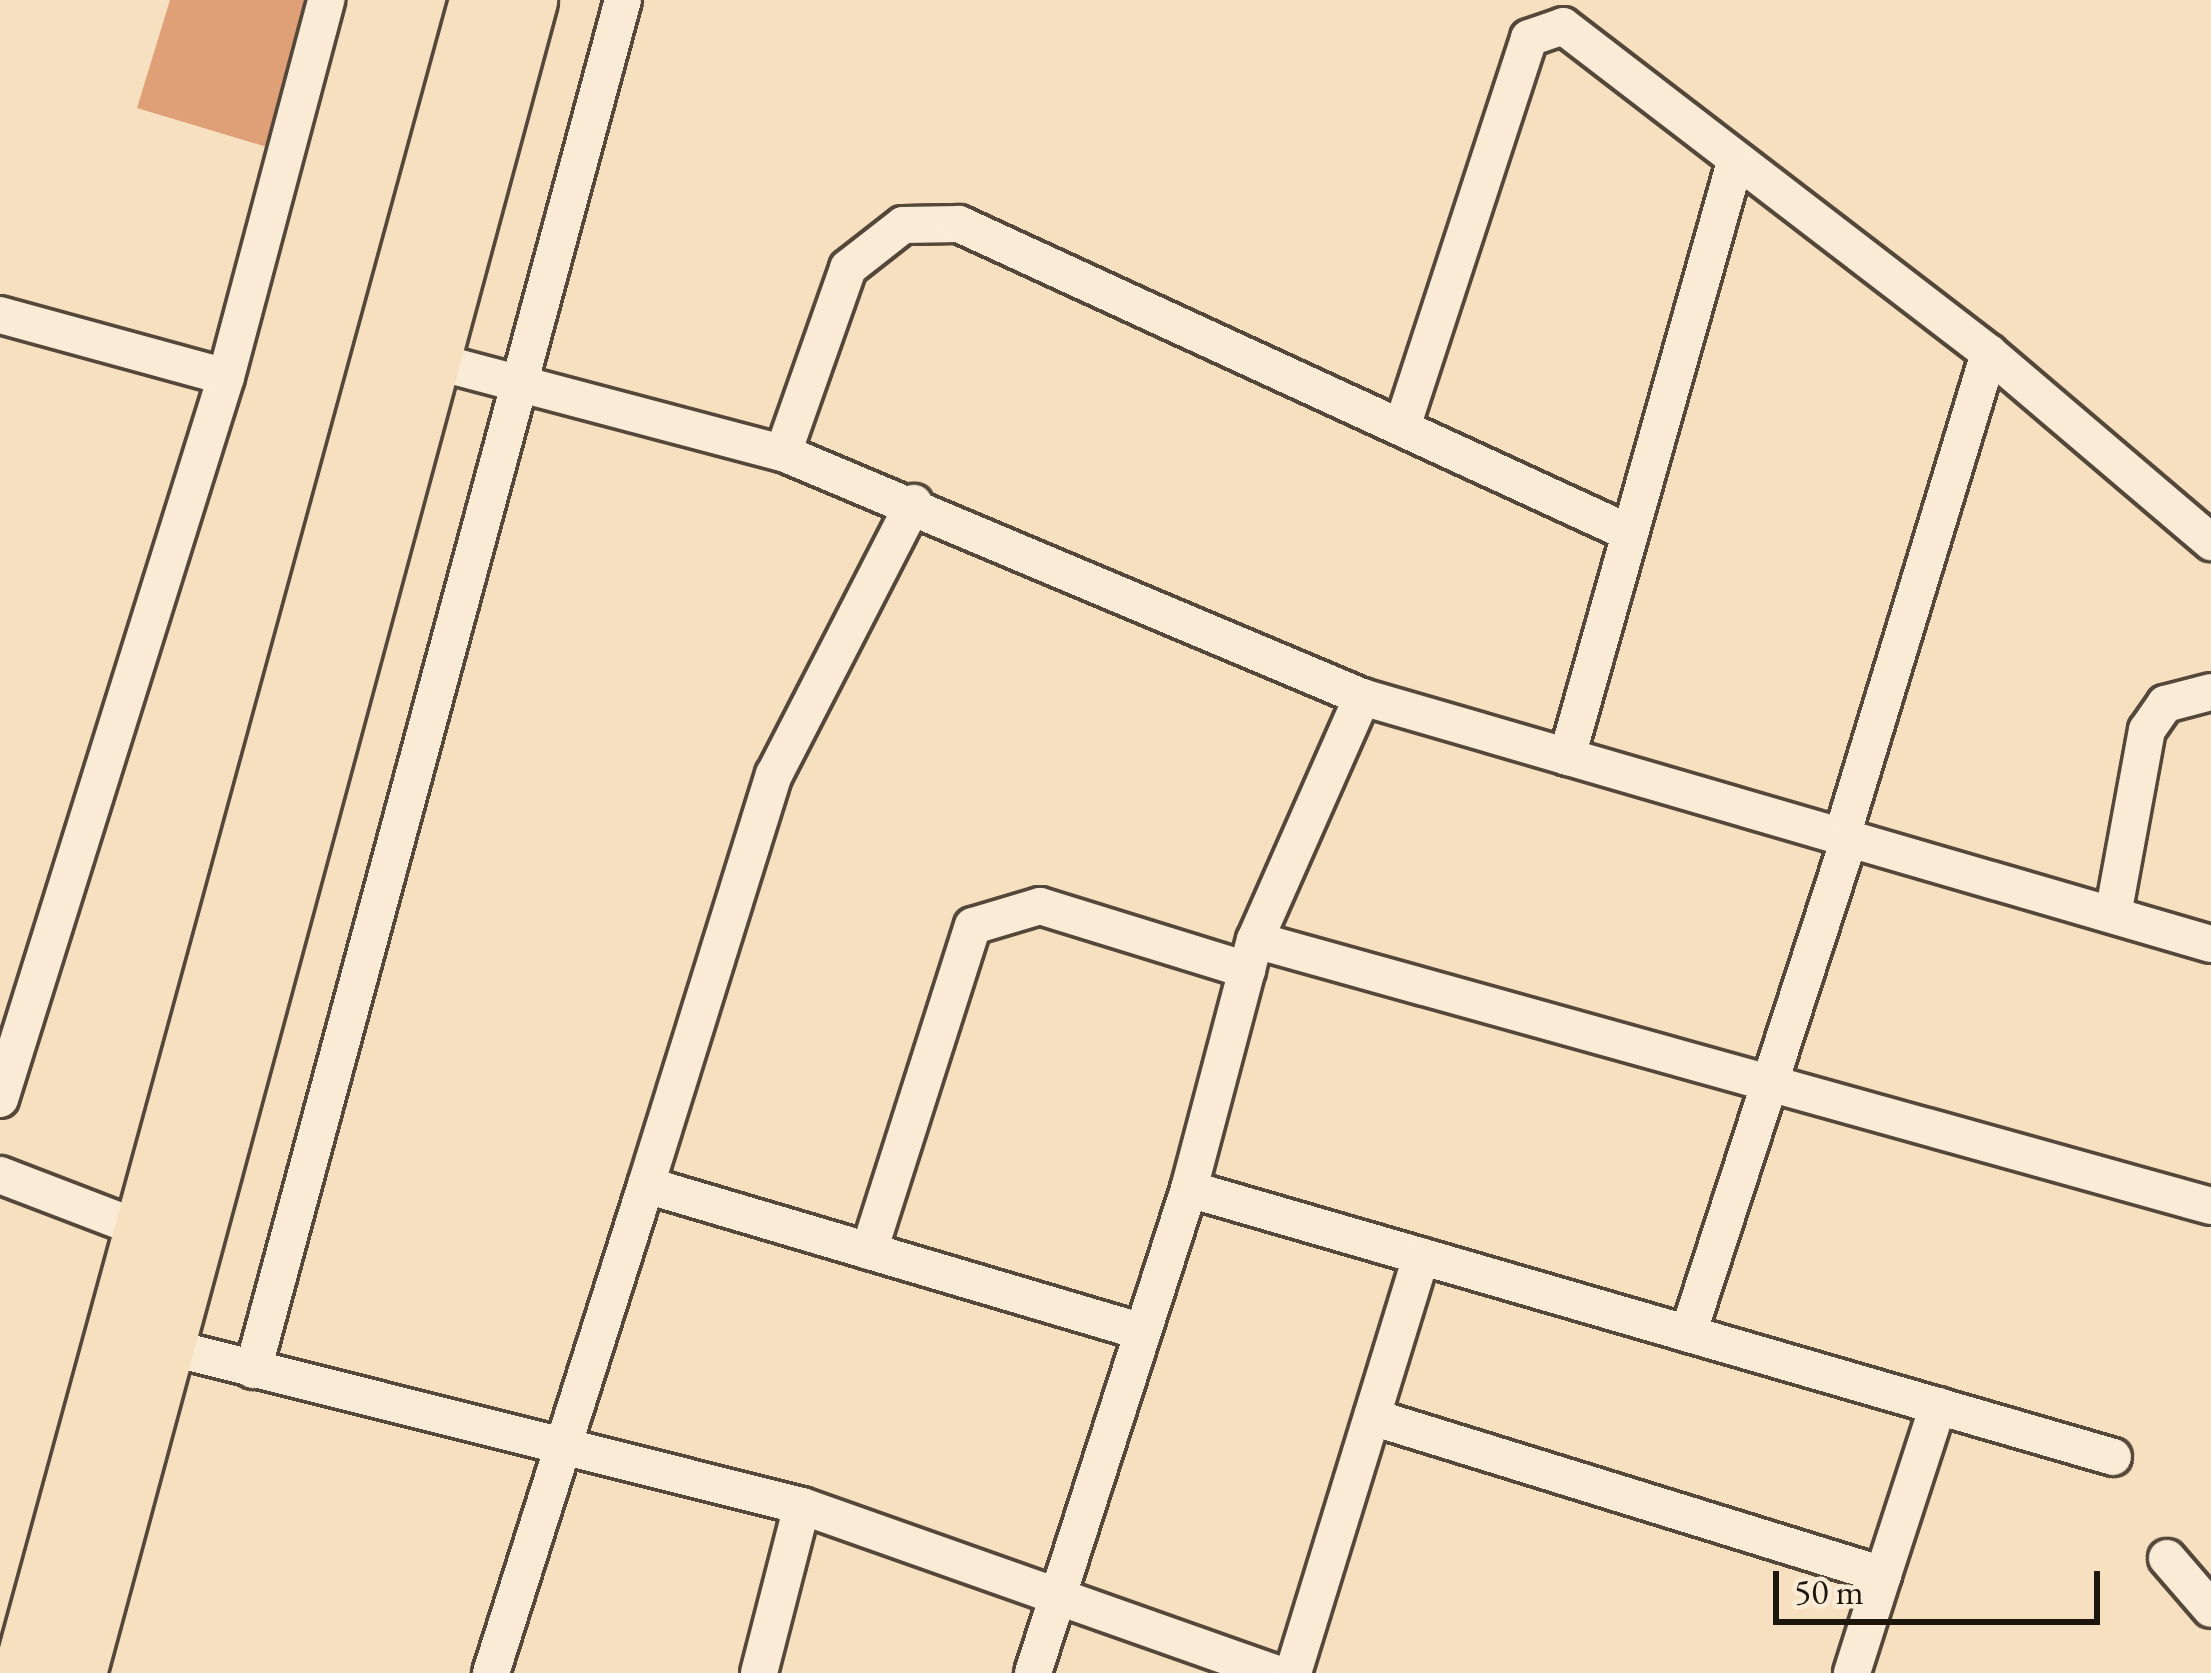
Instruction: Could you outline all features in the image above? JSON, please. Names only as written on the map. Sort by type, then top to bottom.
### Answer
[{"type":"main road","points":[[22,1673],[478,0]]},
{"type":"main road","points":[[77,1673],[160,1345],[528,0]]},
{"type":"street","points":[[0,1099],[226,376],[326,0]]},
{"type":"street","points":[[253,1370],[622,0]]},
{"type":"street","points":[[1402,427],[1529,38],[1580,29],[1735,162],[1989,353],[2211,542]]},
{"type":"street","points":[[1567,757],[1623,530],[1735,162]]},
{"type":"street","points":[[783,452],[848,268],[903,225],[959,224],[1623,530]]},
{"type":"street","points":[[0,315],[226,376]]},
{"type":"street","points":[[1688,1334],[1846,838],[1989,353]]},
{"type":"street","points":[[430,360],[783,452],[914,503],[1362,697],[2211,944]]},
{"type":"street","points":[[491,1673],[774,776],[914,503]]},
{"type":"street","points":[[2113,915],[2147,730],[2165,704],[2211,692]]},
{"type":"street","points":[[1034,1673],[1190,1189],[1251,955],[1362,697]]},
{"type":"street","points":[[869,1251],[973,926],[1040,906],[1770,1083],[2211,1206]]},
{"type":"street","points":[[0,1174],[143,1230]]},
{"type":"street","points":[[646,1185],[1143,1332]]},
{"type":"street","points":[[1190,1189],[2113,1457]]},
{"type":"street","points":[[1293,1673],[1421,1256]]},
{"type":"street","points":[[160,1345],[557,1452],[802,1506],[1059,1593],[1274,1673]]},
{"type":"street","points":[[1852,1673],[1938,1406]]},
{"type":"street","points":[[1372,1417],[1883,1575]]},
{"type":"street","points":[[759,1673],[802,1506]]},
{"type":"street","points":[[2167,1558],[2211,1609]]},
{"type":"building","points":[[170,0],[312,0],[267,147],[137,108]]}]
